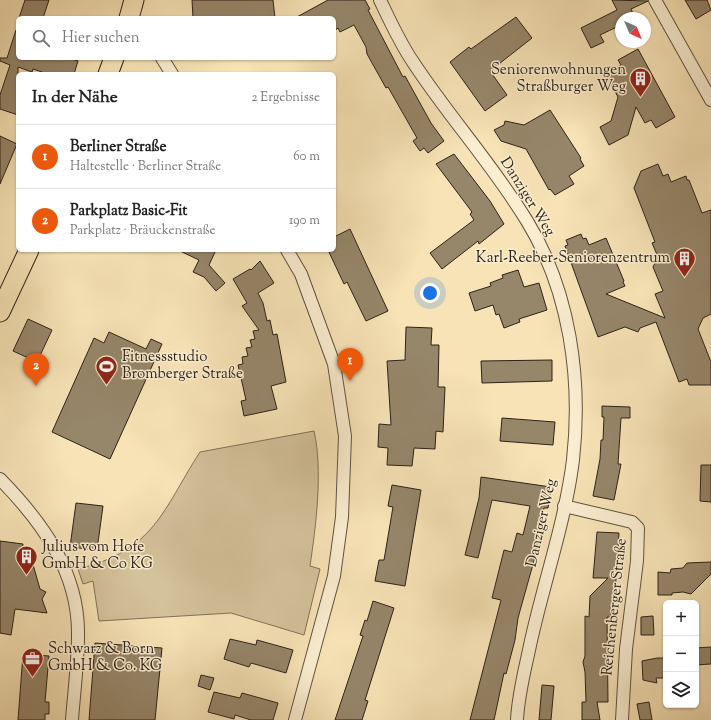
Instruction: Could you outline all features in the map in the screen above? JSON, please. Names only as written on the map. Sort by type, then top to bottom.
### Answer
[{"type":"main road","points":[[130,16],[134,0]]},
{"type":"main road","points":[[109,72],[113,60]]},
{"type":"main road","points":[[0,312],[28,252]]},
{"type":"street","name":"Danziger Weg","points":[[380,0],[412,61],[494,172],[528,222],[551,271],[570,336],[576,399],[572,461],[564,506],[523,677],[518,720]]},
{"type":"street","points":[[655,0],[711,100]]},
{"type":"street","points":[[163,60],[171,72]]},
{"type":"street","points":[[288,252],[301,274],[334,364],[345,436],[342,517],[334,576],[295,720]]},
{"type":"street","points":[[0,479],[26,506],[41,526],[67,571],[77,614],[78,635],[72,720]]},
{"type":"street","name":"Reichenberger Straße","points":[[564,506],[632,522],[638,528],[637,561],[626,649],[622,720]]},
{"type":"shaded area","points":[[314,431],[317,446],[318,498],[310,566],[320,569],[304,635],[231,613],[99,621],[93,581],[83,584],[78,569],[104,561],[124,551],[154,526],[200,452]]},
{"type":"building","points":[[25,0],[49,0],[44,16],[20,16]]},
{"type":"building","points":[[192,0],[273,0],[275,16],[193,16]]},
{"type":"building","points":[[328,0],[365,0],[370,9],[368,10],[403,77],[405,76],[431,123],[444,141],[428,153],[424,148],[420,151],[413,141],[417,138],[367,54],[366,47],[354,25],[340,32],[338,28],[336,30],[336,16],[299,16]]},
{"type":"building","points":[[612,0],[648,1],[631,9],[632,12],[615,12],[615,28],[600,35],[604,42],[591,48],[581,28],[617,10]]},
{"type":"building","points":[[685,0],[707,0],[711,10],[696,19]]},
{"type":"building","points":[[516,17],[532,38],[490,71],[507,95],[485,111],[450,62],[469,47],[471,49]]},
{"type":"building","points":[[16,30],[16,60],[78,61],[75,72],[42,72],[33,69],[32,72],[18,67],[18,72],[16,72],[16,114],[0,109],[0,95],[10,65],[0,61],[0,58],[7,58]]},
{"type":"building","name":"Seniorenwohnungen Straßburger Weg","points":[[638,49],[675,117],[656,128],[651,120],[645,123],[636,107],[628,135],[609,145],[600,127],[611,121],[618,97],[606,74],[621,65],[618,60]]},
{"type":"building","points":[[550,110],[581,158],[580,159],[584,166],[569,176],[574,184],[555,195],[550,189],[549,190],[526,149],[501,141],[494,130],[504,125],[505,121],[524,125]]},
{"type":"building","points":[[0,136],[16,144],[16,146],[0,184]]},
{"type":"building","points":[[454,154],[490,201],[504,224],[479,244],[478,241],[442,269],[430,253],[474,220],[470,214],[472,212],[436,164]]},
{"type":"building","name":"Karl-Reeber-Seniorenzentrum","points":[[658,164],[663,176],[668,174],[671,182],[686,176],[702,213],[711,210],[711,314],[703,318],[698,329],[711,362],[711,385],[689,385],[687,379],[679,382],[656,322],[640,328],[638,332],[625,327],[598,337],[565,246],[568,245],[566,240],[581,234],[583,239],[586,238],[589,245],[606,238],[625,286],[606,294],[665,318],[655,294],[663,291],[653,267],[658,257],[652,243],[655,242],[634,188],[641,171]]},
{"type":"building","points":[[350,229],[388,311],[366,321],[347,282],[344,284],[329,252],[336,252],[336,236]]},
{"type":"building","points":[[182,252],[215,252],[209,265],[225,283],[216,291],[204,277],[193,272],[199,260]]},
{"type":"building","points":[[260,261],[274,283],[258,293],[263,303],[267,321],[270,320],[273,335],[277,334],[286,382],[271,386],[277,409],[244,416],[241,401],[246,400],[238,365],[243,364],[242,357],[248,356],[246,348],[252,347],[250,340],[255,339],[253,331],[259,330],[242,306],[247,303],[233,279],[250,269],[251,270]]},
{"type":"building","points":[[518,270],[524,287],[539,283],[547,310],[519,319],[520,322],[504,328],[499,314],[496,315],[493,305],[475,311],[469,293],[491,286],[490,283],[503,278],[502,275]]},
{"type":"building","points":[[28,319],[52,330],[37,362],[13,351]]},
{"type":"building","points":[[406,327],[432,328],[431,345],[439,345],[438,387],[445,387],[443,432],[436,431],[435,449],[414,448],[412,466],[387,465],[388,448],[378,447],[379,424],[391,425],[387,361],[405,360]]},
{"type":"building","name":"Fitnessstudio Bromberger Straße","points":[[109,332],[146,349],[151,339],[162,344],[110,459],[52,432],[94,338],[104,343]]},
{"type":"building","points":[[552,360],[552,381],[482,383],[481,361]]},
{"type":"building","points":[[602,406],[630,407],[630,418],[621,418],[618,464],[621,464],[614,500],[593,496],[600,459],[601,440],[603,440],[604,417],[602,417]]},
{"type":"building","points":[[502,418],[555,422],[553,445],[500,441]]},
{"type":"building","points":[[701,465],[711,465],[711,502],[700,501]]},
{"type":"building","points":[[481,477],[551,487],[548,508],[544,508],[536,538],[538,538],[535,557],[518,618],[515,640],[506,674],[504,673],[494,720],[470,720],[501,600],[492,598],[504,550],[512,552],[517,533],[523,535],[530,506],[492,500],[478,558],[465,555],[479,498]]},
{"type":"building","points":[[392,485],[421,490],[405,586],[375,581],[379,560],[384,560],[393,507],[388,506]]},
{"type":"building","points":[[76,503],[103,506],[97,550],[70,547]]},
{"type":"building","points":[[597,532],[619,533],[614,610],[611,610],[611,617],[607,617],[608,702],[597,702],[600,720],[582,720],[582,702],[586,702],[585,672],[583,662],[585,656],[585,616],[589,617],[590,596],[608,578],[593,578]]},
{"type":"building","points":[[0,541],[23,544],[21,559],[32,561],[40,589],[46,592],[42,599],[47,613],[15,609],[11,635],[0,633]]},
{"type":"building","points":[[711,562],[711,574],[691,594],[683,592],[672,593],[672,595],[658,595],[658,572],[670,573],[671,569],[683,568],[687,563]]},
{"type":"building","points":[[373,601],[394,608],[365,700],[368,701],[362,720],[335,720],[363,636],[360,635],[365,620],[367,621]]},
{"type":"building","points":[[653,616],[654,635],[641,635],[641,617]]},
{"type":"building","points":[[230,639],[256,645],[257,640],[293,650],[286,673],[251,663],[249,667],[224,659]]},
{"type":"building","points":[[95,643],[162,648],[155,720],[89,720]]},
{"type":"building","points":[[711,647],[711,664],[699,665],[699,648]]},
{"type":"building","points":[[23,654],[49,656],[45,702],[49,702],[49,714],[45,714],[45,720],[18,720]]},
{"type":"building","points":[[663,658],[663,678],[656,678],[657,683],[643,680],[642,661]]},
{"type":"building","points":[[201,675],[214,678],[210,690],[198,686]]},
{"type":"building","points":[[542,685],[554,686],[551,720],[539,720]]},
{"type":"building","points":[[214,692],[240,698],[242,693],[278,703],[273,720],[251,720],[235,715],[234,719],[208,712]]},
{"type":"building","points":[[649,702],[652,720],[640,720],[637,704]]},
{"type":"place","name":"Seniorenwohnungen Straßburger Weg","points":[[641,98]]},
{"type":"place","name":"Karl-Reeber-Seniorenzentrum","points":[[685,278]]},
{"type":"place","name":"Berliner Straße","points":[[350,381]]},
{"type":"place","name":"Parkplatz Basic-Fit","points":[[36,386]]},
{"type":"place","name":"Fitnessstudio Bromberger Straße","points":[[107,386]]},
{"type":"place","name":"Julius vom Hofe GmbH & Co KG","points":[[27,576]]},
{"type":"place","name":"Schwarz & Born GmbH & Co. KG","points":[[33,678]]}]
